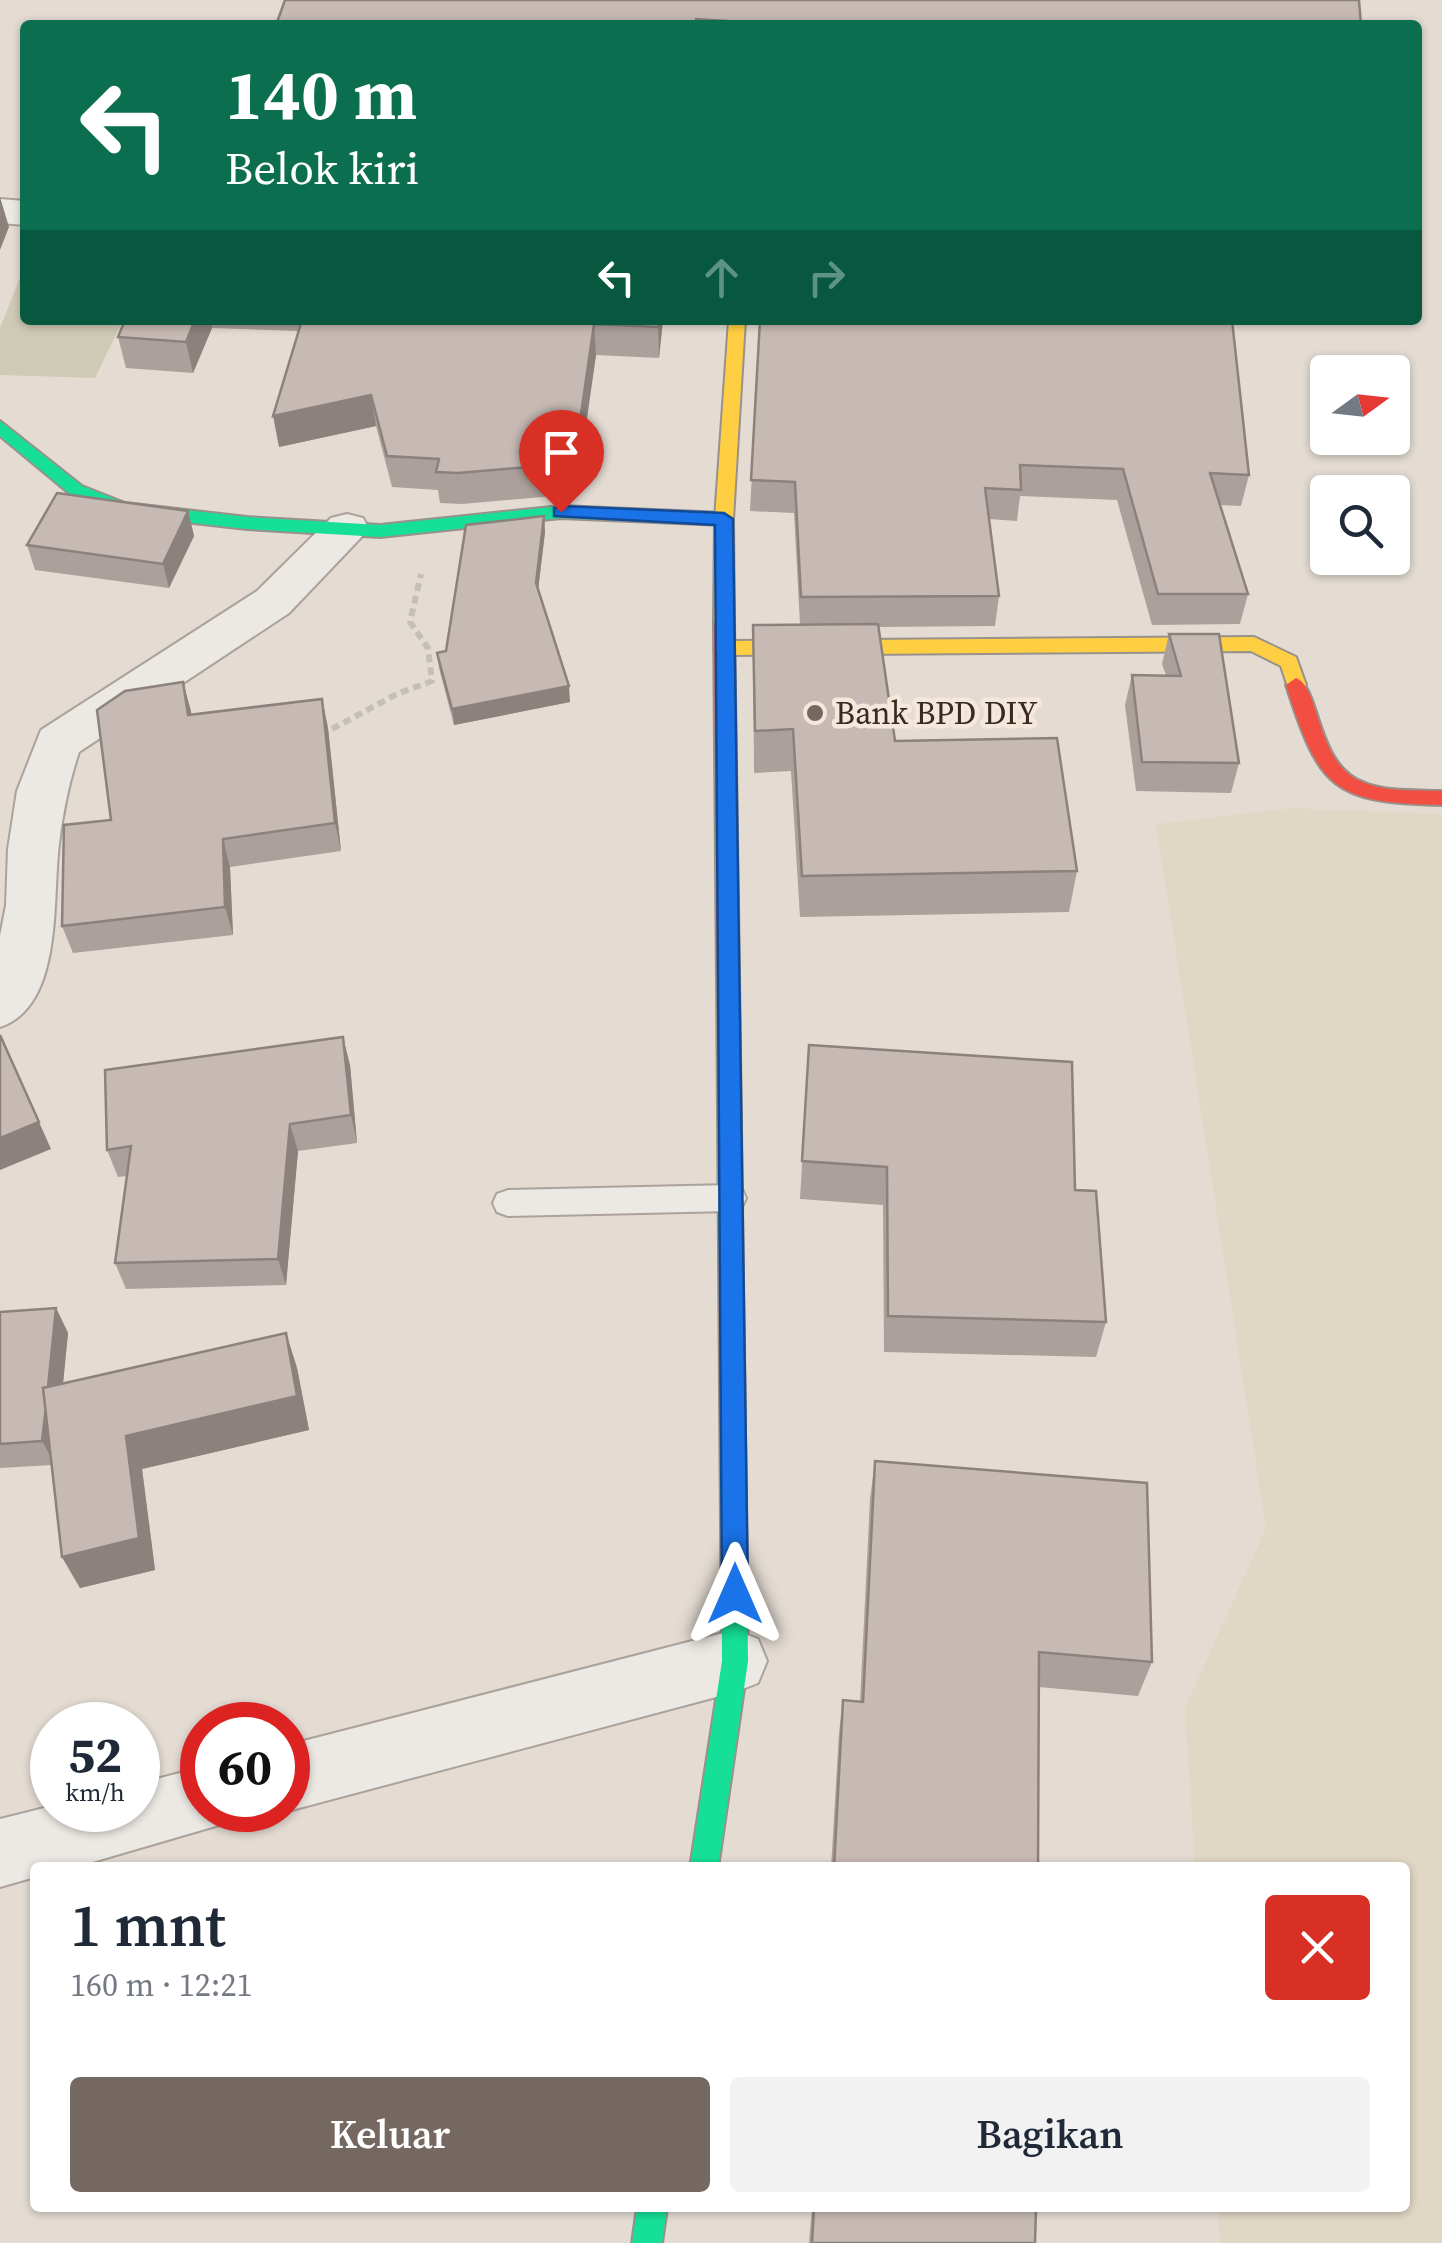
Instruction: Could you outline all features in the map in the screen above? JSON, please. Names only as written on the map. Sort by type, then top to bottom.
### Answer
[{"type":"main road","points":[[705,1862],[735,1661],[724,519],[737,325]]},
{"type":"main road","points":[[0,428],[76,490],[122,509],[347,529],[440,526],[561,512],[724,519]]},
{"type":"main road","points":[[724,648],[1254,644],[1289,662],[1328,772],[1354,790],[1390,797],[1442,798]]},
{"type":"main road","points":[[647,2243],[651,2212]]},
{"type":"street","points":[[0,1006],[13,989],[23,951],[32,905],[33,849],[42,791],[58,742],[274,602],[347,529]]},
{"type":"street","points":[[310,1772],[735,1661]]},
{"type":"street","points":[[0,1853],[180,1806]]},
{"type":"lane","points":[[508,1204],[730,1198]]},
{"type":"path","points":[[332,729],[397,694],[432,681],[428,648],[410,622],[417,583],[440,526]]},
{"type":"shaded area","points":[[20,278],[20,325],[121,325],[95,378],[0,375],[0,328]]},
{"type":"shaded area","points":[[1291,808],[1442,814],[1442,2243],[1220,2243],[1218,2212],[1410,2212],[1410,1862],[1195,1862],[1185,1708],[1266,1528],[1156,824]]},
{"type":"building","points":[[285,0],[1359,0],[1361,20],[696,19],[278,20]]},
{"type":"building","points":[[123,325],[193,325],[186,342],[118,337]]},
{"type":"building","points":[[300,325],[594,325],[574,463],[458,473],[436,472],[439,459],[387,456],[371,395],[273,416]]},
{"type":"building","points":[[760,325],[1233,325],[1249,475],[1210,473],[1248,594],[1158,594],[1123,469],[1020,465],[1021,490],[985,488],[999,596],[801,597],[795,482],[751,480]]},
{"type":"building","points":[[57,493],[188,511],[163,564],[27,545]]},
{"type":"building","points":[[544,516],[536,583],[569,686],[452,709],[437,653],[446,651],[466,525]]},
{"type":"building","points":[[878,624],[895,741],[1057,738],[1077,871],[802,876],[793,729],[755,731],[753,625]]},
{"type":"building","points":[[1169,634],[1219,634],[1239,763],[1142,762],[1132,675],[1181,676]]},
{"type":"building","points":[[183,682],[188,715],[322,699],[335,823],[223,839],[225,907],[62,926],[64,825],[111,820],[97,710],[125,691]]},
{"type":"building","points":[[0,1035],[39,1122],[0,1138]]},
{"type":"building","points":[[343,1037],[351,1115],[290,1124],[278,1259],[115,1263],[131,1146],[107,1150],[105,1070]]},
{"type":"building","points":[[809,1045],[1072,1062],[1075,1190],[1096,1191],[1106,1322],[888,1316],[887,1167],[802,1161]]},
{"type":"building","points":[[56,1308],[48,1387],[43,1388],[46,1407],[42,1441],[0,1444],[0,1312]]},
{"type":"building","points":[[286,1333],[297,1396],[126,1436],[139,1538],[62,1557],[43,1388]]},
{"type":"building","points":[[875,1461],[1147,1483],[1152,1662],[1039,1652],[1038,1862],[834,1862],[843,1700],[863,1702]]},
{"type":"building","points":[[814,2212],[1036,2212],[1035,2243],[812,2243]]},
{"type":"traffic: fast","points":[[0,427],[76,490],[122,509],[247,523],[380,531],[561,512],[724,519]]},
{"type":"traffic: fast","points":[[705,1862],[735,1661],[728,977]]},
{"type":"traffic: fast","points":[[647,2243],[651,2212]]},
{"type":"traffic: slow","points":[[724,623],[724,519],[737,325]]},
{"type":"traffic: slow","points":[[724,648],[1254,644],[1289,662],[1296,685]]},
{"type":"traffic: jam","points":[[724,623],[728,977]]},
{"type":"traffic: jam","points":[[1296,685],[1317,746],[1340,779],[1356,789],[1378,794],[1442,798]]},
{"type":"place","name":"Bank BPD DIY","points":[[815,713]]},
{"type":"route","points":[[561,512],[724,519],[735,1594]]}]
